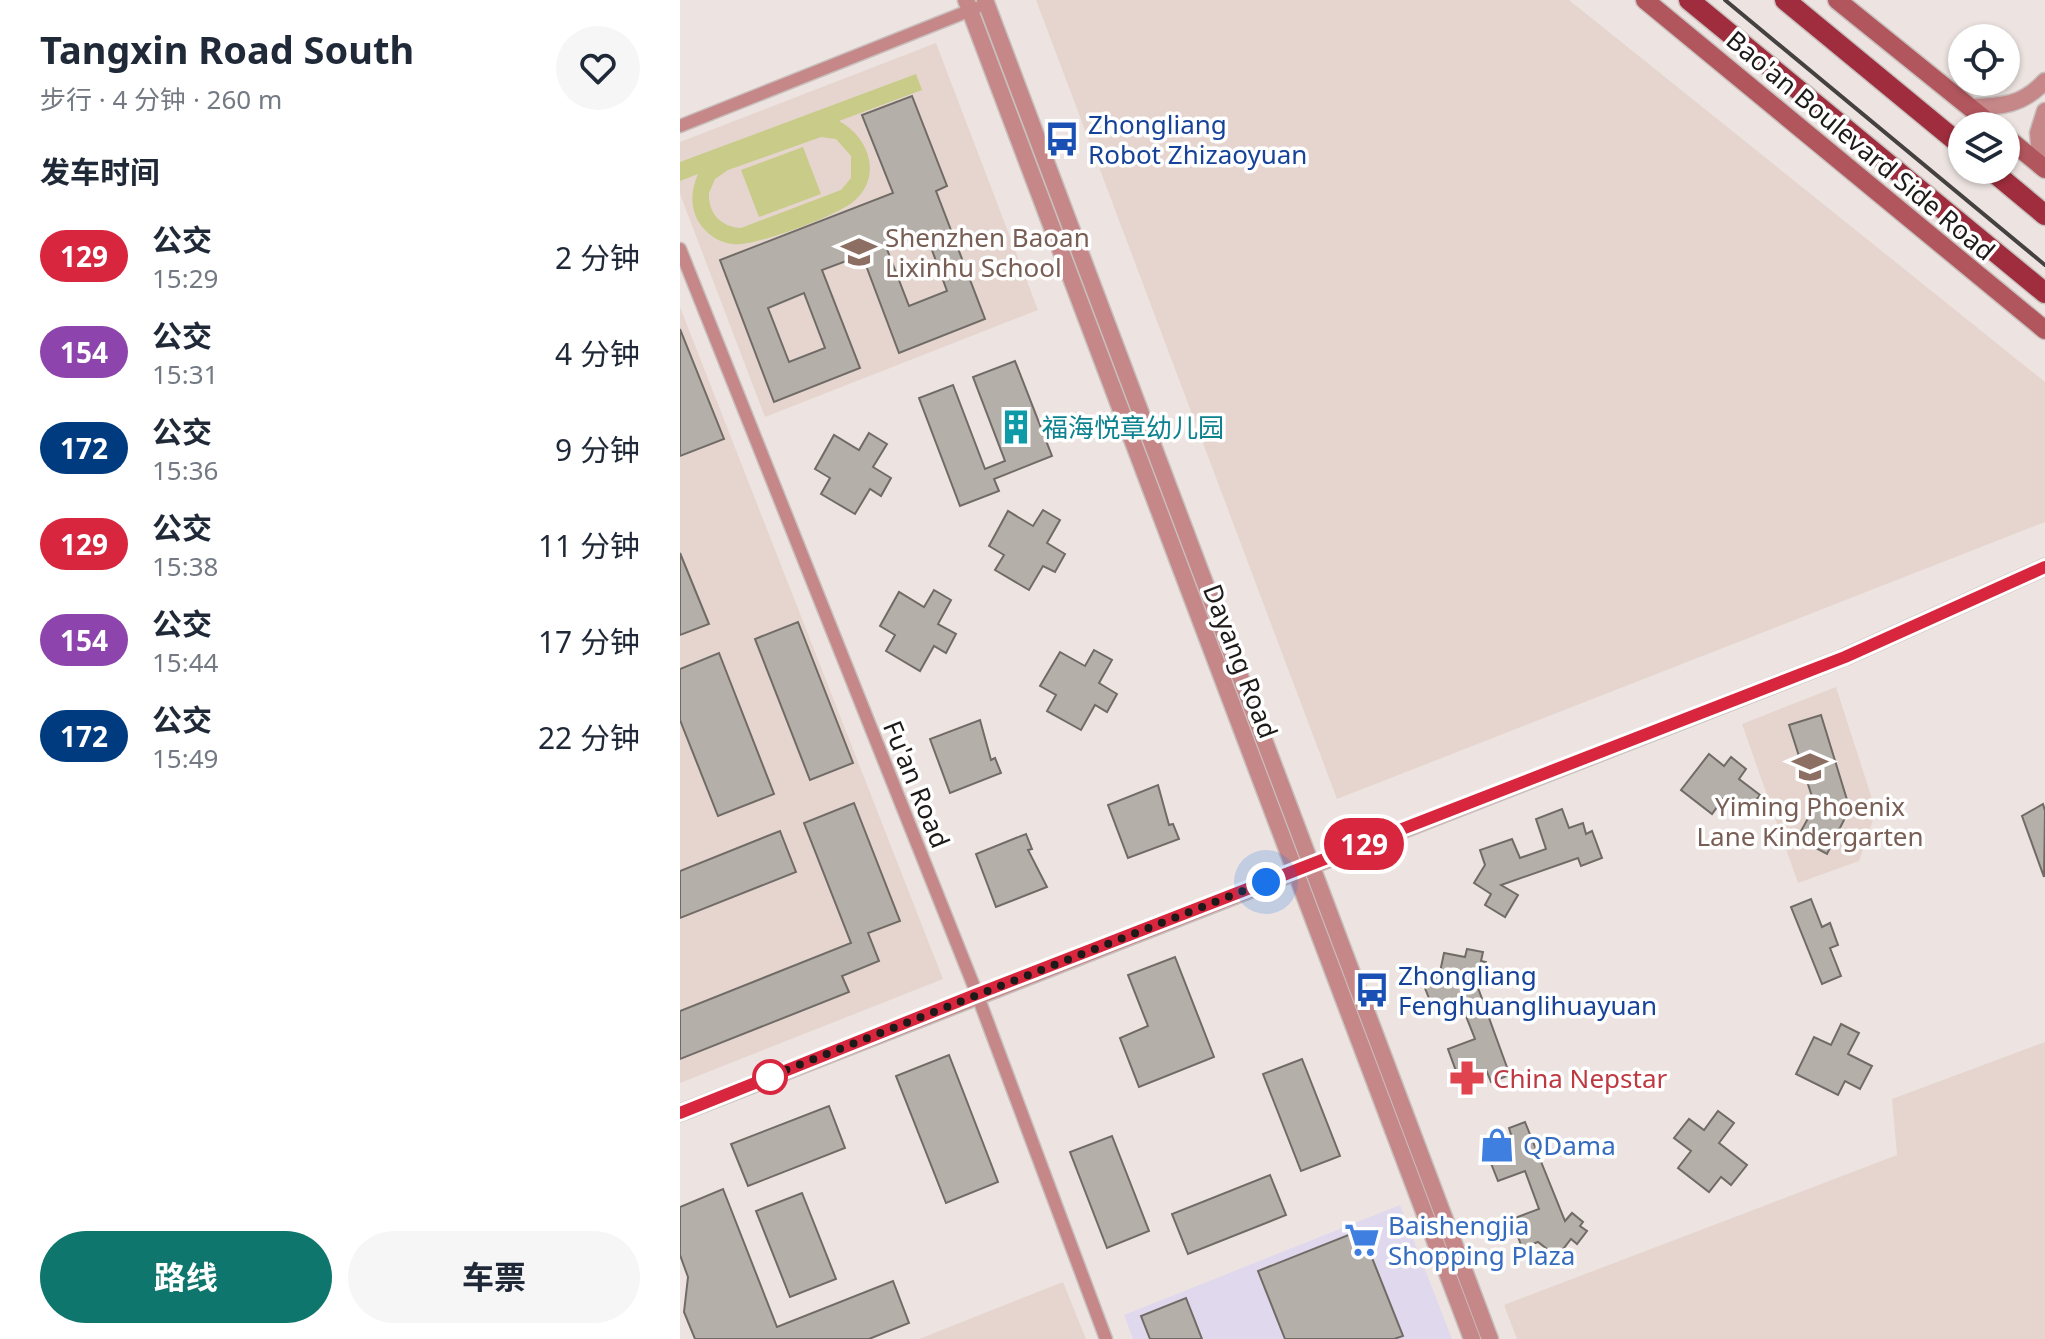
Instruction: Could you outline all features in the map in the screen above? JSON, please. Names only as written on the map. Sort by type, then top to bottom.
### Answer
[{"type":"main road","name":"Bao'an Boulevard Side Road","points":[[1645,0],[2045,330]]},
{"type":"main road","points":[[1689,0],[2045,293]]},
{"type":"main road","points":[[1785,0],[1948,134]]},
{"type":"main road","points":[[1837,0],[1976,112]]},
{"type":"main road","points":[[2020,149],[2043,168]]},
{"type":"main road","points":[[2008,184],[2045,215]]},
{"type":"street","points":[[680,126],[968,5],[986,2]]},
{"type":"street","name":"Dayang Road","points":[[986,2],[1472,1339]]},
{"type":"street","name":"Dayang Road","points":[[968,5],[1303,868],[1490,1339]]},
{"type":"street","points":[[1970,107],[2002,106],[2023,101],[2045,81]]},
{"type":"street","points":[[2043,168],[2038,133],[2045,111]]},
{"type":"street","name":"Fu'an Road","points":[[680,249],[977,994],[1106,1339]]},
{"type":"street","points":[[680,1113],[977,994],[1845,657],[2045,567]]},
{"type":"shaded area","points":[[1036,0],[1569,0],[2045,382],[2045,522],[1337,799]]},
{"type":"shaded area","name":"Shenzhen Baoan Lixinhu School","points":[[936,43],[1038,310],[765,417],[680,194],[680,142]]},
{"type":"shaded area","points":[[680,307],[943,979],[680,1083]]},
{"type":"shaded area","name":"Yiming Phoenix Lane Kindergarten","points":[[1836,687],[1876,811],[1859,861],[1798,883],[1742,724]]},
{"type":"shaded area","points":[[2045,1042],[2045,1339],[1517,1339],[1504,1305],[1897,1155],[1892,1099]]},
{"type":"shaded area","name":"Baishengjia Shopping Plaza","points":[[1400,1205],[1452,1339],[1133,1339],[1124,1315]]},
{"type":"shaded area","points":[[1063,1282],[1086,1339],[919,1339]]},
{"type":"green space","points":[[916,74],[922,90],[839,121],[858,137],[869,158],[868,180],[863,191],[845,207],[776,236],[733,244],[709,234],[698,221],[694,210],[693,192],[698,174],[680,181],[680,162]],"holes":[[[821,137],[836,139],[851,156],[851,178],[841,190],[741,228],[727,225],[713,213],[709,193],[715,179],[728,170]]]},
{"type":"green space","points":[[803,147],[821,194],[759,217],[741,170]]},
{"type":"building","points":[[912,96],[947,186],[936,191],[985,319],[899,353],[862,255],[822,270],[860,368],[774,402],[720,260],[893,193],[862,115]],"holes":[[[906,236],[911,248],[929,242],[947,291],[909,306],[885,244]],[[804,293],[825,348],[789,362],[768,308]]]},
{"type":"building","points":[[680,329],[724,439],[680,456]]},
{"type":"building","name":"福海悦章幼儿园","points":[[1015,361],[1052,456],[994,479],[999,491],[960,506],[919,398],[953,385],[985,469],[1005,461],[973,377]]},
{"type":"building","points":[[869,433],[887,444],[873,467],[891,478],[881,496],[870,489],[855,514],[821,494],[830,478],[815,469],[834,435],[859,450]]},
{"type":"building","points":[[1043,510],[1060,520],[1047,543],[1065,554],[1055,572],[1043,566],[1029,590],[995,570],[1004,555],[989,546],[1008,511],[1033,526]]},
{"type":"building","points":[[680,553],[709,624],[680,635]]},
{"type":"building","points":[[934,590],[951,600],[938,624],[956,634],[946,653],[934,646],[920,671],[886,651],[895,635],[880,626],[899,592],[924,607]]},
{"type":"building","points":[[798,622],[853,763],[810,780],[755,639]]},
{"type":"building","points":[[1094,650],[1112,660],[1099,683],[1117,694],[1107,712],[1095,705],[1081,730],[1047,711],[1056,695],[1040,686],[1060,652],[1085,666]]},
{"type":"building","points":[[719,653],[774,794],[718,816],[680,720],[680,669]]},
{"type":"building","points":[[1821,715],[1848,803],[1845,818],[1827,854],[1797,838],[1815,806],[1789,725]]},
{"type":"building","points":[[980,720],[991,760],[995,758],[1001,773],[950,793],[930,739]]},
{"type":"building","points":[[1709,754],[1724,766],[1731,757],[1746,769],[1739,779],[1760,795],[1744,815],[1723,799],[1712,814],[1681,790]]},
{"type":"building","points":[[1158,785],[1169,825],[1173,824],[1179,839],[1128,858],[1108,805]]},
{"type":"building","points":[[854,803],[900,921],[868,933],[879,961],[842,976],[849,992],[680,1059],[680,1011],[851,943],[804,823]]},
{"type":"building","points":[[2043,804],[2045,811],[2044,877],[2022,816]]},
{"type":"building","points":[[1562,809],[1569,828],[1583,823],[1586,834],[1592,831],[1602,858],[1581,866],[1578,858],[1501,885],[1518,895],[1505,917],[1485,905],[1491,894],[1474,883],[1485,865],[1480,850],[1512,839],[1520,858],[1546,849],[1536,819]]},
{"type":"building","points":[[780,831],[796,872],[680,918],[680,871]]},
{"type":"building","points":[[1026,834],[1032,849],[1028,850],[1047,887],[996,907],[976,854]]},
{"type":"building","points":[[1811,899],[1822,927],[1830,923],[1838,945],[1830,948],[1841,976],[1822,984],[1791,907]]},
{"type":"building","points":[[1467,949],[1483,952],[1481,961],[1486,962],[1483,976],[1473,974],[1508,1070],[1507,1076],[1491,1082],[1487,1072],[1460,1082],[1448,1049],[1475,1039],[1460,1001],[1434,1011],[1423,983],[1439,977],[1444,953],[1465,957]]},
{"type":"building","points":[[1175,957],[1214,1057],[1139,1087],[1120,1038],[1148,1026],[1128,975]]},
{"type":"building","points":[[1841,1024],[1859,1033],[1848,1054],[1872,1066],[1860,1089],[1845,1081],[1838,1095],[1796,1074],[1814,1037],[1831,1045]]},
{"type":"building","points":[[949,1055],[998,1182],[946,1203],[896,1076]]},
{"type":"building","points":[[1302,1059],[1340,1156],[1301,1171],[1263,1074]]},
{"type":"building","points":[[829,1106],[845,1148],[748,1186],[731,1144]]},
{"type":"building","points":[[1718,1111],[1734,1123],[1719,1143],[1747,1165],[1731,1185],[1721,1177],[1709,1192],[1678,1168],[1691,1151],[1674,1138],[1689,1119],[1704,1130]]},
{"type":"building","points":[[1525,1122],[1565,1221],[1572,1213],[1583,1222],[1580,1226],[1587,1231],[1577,1244],[1571,1239],[1557,1257],[1538,1242],[1522,1248],[1512,1219],[1539,1209],[1525,1171],[1498,1181],[1485,1148],[1512,1138],[1509,1128]]},
{"type":"building","points":[[1112,1136],[1149,1231],[1107,1248],[1070,1152]]},
{"type":"building","points":[[1270,1175],[1286,1215],[1188,1254],[1172,1214]]},
{"type":"building","points":[[723,1189],[777,1327],[893,1281],[909,1323],[869,1339],[695,1339],[684,1312],[688,1277],[680,1255],[680,1207]]},
{"type":"building","points":[[802,1193],[836,1279],[790,1297],[756,1211]]},
{"type":"building","points":[[1361,1230],[1403,1336],[1394,1339],[1285,1339],[1258,1271]]},
{"type":"building","points":[[1186,1298],[1202,1339],[1150,1339],[1141,1316]]},
{"type":"railway","points":[[1725,0],[2045,265]]},
{"type":"bus line","name":"129","points":[[680,1113],[977,994],[1845,657],[2045,567]]},
{"type":"place","name":"Zhongliang Robot Zhizaoyuan","points":[[1062,139]]},
{"type":"place","name":"Shenzhen Baoan Lixinhu School","points":[[859,252]]},
{"type":"place","name":"福海悦章幼儿园","points":[[1016,427]]},
{"type":"place","name":"Yiming Phoenix Lane Kindergarten","points":[[1810,767]]},
{"type":"place","name":"Zhongliang Fenghuanglihuayuan","points":[[1372,990]]},
{"type":"place","name":"China Nepstar","points":[[1467,1078]]},
{"type":"place","name":"QDama","points":[[1497,1145]]},
{"type":"place","name":"Baishengjia Shopping Plaza","points":[[1362,1240]]},
{"type":"route","points":[[770,1077],[758,1081],[1266,882]]}]
